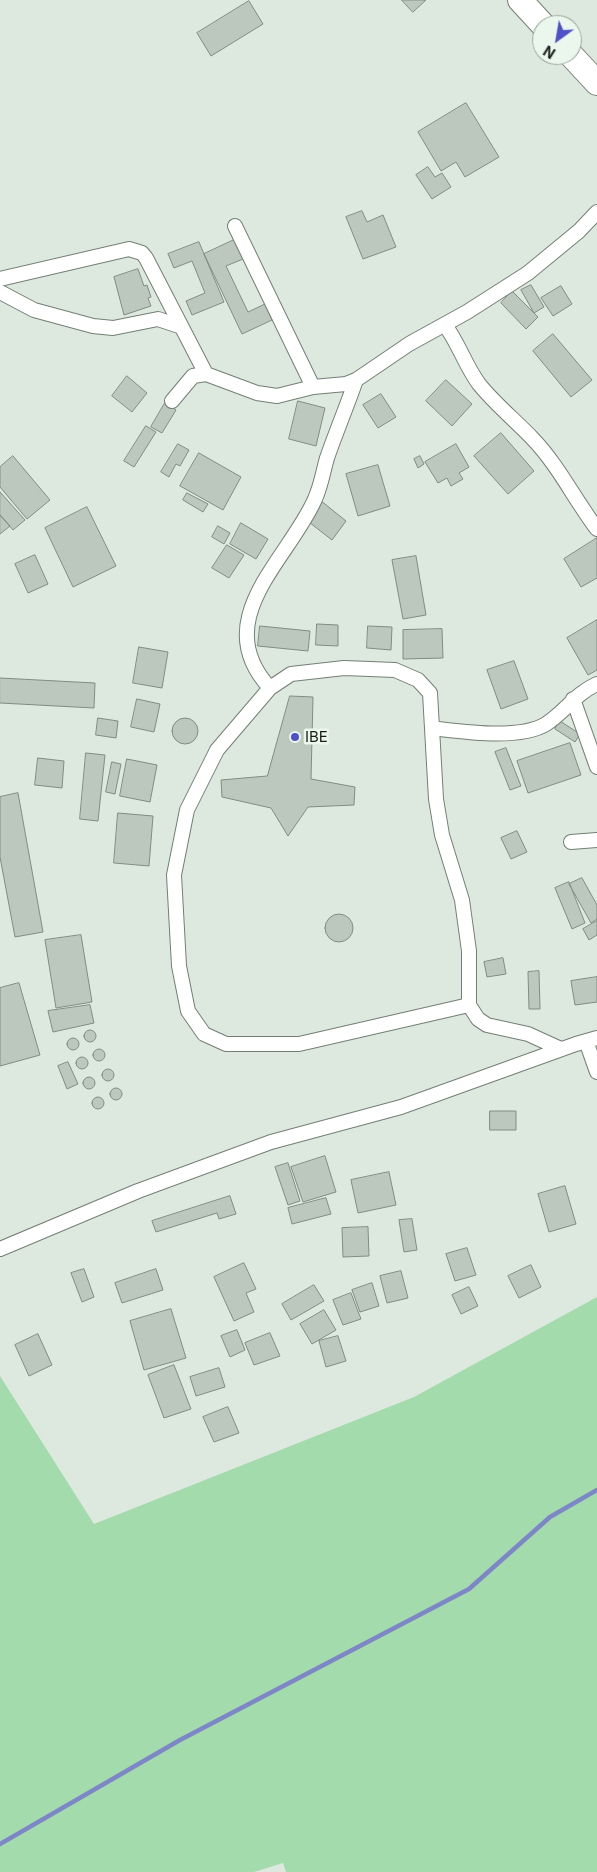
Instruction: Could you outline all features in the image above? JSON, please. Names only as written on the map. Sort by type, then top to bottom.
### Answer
[{"type":"highway","points":[[520,0],[534,15]]},
{"type":"highway","points":[[580,65],[597,83]]},
{"type":"street","points":[[172,400],[193,376],[206,374],[257,393],[277,396],[313,386],[346,384],[356,380],[408,344],[445,324],[528,273],[579,231],[597,212]]},
{"type":"street","points":[[235,226],[313,386]]},
{"type":"street","points":[[0,279],[129,249],[146,258],[179,326],[206,374]]},
{"type":"street","points":[[0,292],[34,310],[93,326],[112,328],[158,319],[179,326]]},
{"type":"street","points":[[445,324],[459,347],[465,365],[480,385],[551,460],[597,529]]},
{"type":"street","points":[[270,688],[259,676],[249,651],[246,626],[257,592],[315,499],[327,458],[356,380]]},
{"type":"street","points":[[469,1005],[299,1044],[226,1044],[204,1034],[188,1011],[179,966],[174,875],[188,810],[218,750],[270,688],[291,674],[344,668],[394,670],[418,680],[430,693],[436,799],[441,826],[462,900],[469,950],[469,1005],[478,1019],[487,1025],[528,1034],[561,1049]]},
{"type":"street","points":[[432,728],[488,734],[521,731],[545,725],[564,710],[572,699],[585,689],[597,684]]},
{"type":"street","points":[[572,699],[597,767]]},
{"type":"street","points":[[571,842],[597,840]]},
{"type":"street","points":[[0,1249],[138,1191],[271,1142],[401,1107],[591,1040],[597,1072]]},
{"type":"green space","points":[[597,1297],[597,1872],[286,1872],[283,1863],[254,1872],[0,1872],[0,1376],[94,1524],[414,1397]]},
{"type":"building","points":[[402,0],[426,0],[413,12]]},
{"type":"building","points":[[249,1],[263,24],[211,56],[197,33]]},
{"type":"building","points":[[466,103],[499,157],[465,177],[456,162],[441,171],[418,132]]},
{"type":"building","points":[[428,167],[435,177],[442,173],[451,187],[432,199],[416,175]]},
{"type":"building","points":[[362,211],[367,222],[383,215],[396,247],[363,259],[346,217]]},
{"type":"building","points":[[234,240],[243,259],[226,266],[248,312],[265,304],[272,320],[242,334],[204,254]]},
{"type":"building","points":[[199,242],[224,302],[192,315],[186,301],[205,293],[192,261],[174,268],[168,254]]},
{"type":"building","points":[[138,269],[144,286],[147,285],[151,297],[148,298],[151,306],[124,315],[114,277]]},
{"type":"building","points":[[531,285],[544,307],[534,313],[521,290]]},
{"type":"building","points":[[561,286],[572,304],[553,316],[541,298]]},
{"type":"building","points":[[512,291],[538,317],[526,329],[501,303]]},
{"type":"building","points":[[553,334],[592,380],[571,397],[533,351]]},
{"type":"building","points":[[127,376],[147,393],[132,412],[112,396]]},
{"type":"building","points":[[446,380],[472,404],[452,426],[426,401]]},
{"type":"building","points":[[381,394],[396,417],[378,428],[363,405]]},
{"type":"building","points":[[298,401],[325,408],[316,446],[289,439]]},
{"type":"building","points":[[165,403],[176,410],[162,433],[151,427]]},
{"type":"building","points":[[146,426],[156,432],[134,467],[124,461]]},
{"type":"building","points":[[501,433],[534,471],[508,494],[474,456]]},
{"type":"building","points":[[178,444],[189,450],[180,466],[176,464],[169,477],[161,472]]},
{"type":"building","points":[[456,444],[469,467],[459,473],[463,479],[451,486],[447,478],[438,483],[425,462]]},
{"type":"building","points":[[199,453],[241,477],[223,510],[180,486]]},
{"type":"building","points":[[13,456],[50,500],[27,519],[0,487],[0,467]]},
{"type":"building","points":[[420,456],[424,464],[418,468],[414,459]]},
{"type":"building","points":[[378,465],[390,506],[358,516],[346,474]]},
{"type":"building","points":[[0,492],[25,520],[13,530],[0,515]]},
{"type":"building","points":[[187,493],[208,504],[203,512],[183,500]]},
{"type":"building","points":[[320,500],[346,521],[332,540],[305,519]]},
{"type":"building","points":[[87,507],[116,566],[73,587],[45,528]]},
{"type":"building","points":[[0,515],[10,526],[0,534]]},
{"type":"building","points":[[241,523],[268,539],[256,559],[230,544]]},
{"type":"building","points":[[218,526],[230,533],[224,544],[212,537]]},
{"type":"building","points":[[597,538],[597,578],[581,587],[564,559]]},
{"type":"building","points":[[227,545],[244,555],[229,578],[212,568]]},
{"type":"building","points":[[35,555],[48,584],[28,593],[15,564]]},
{"type":"building","points":[[416,556],[426,615],[403,619],[392,560]]},
{"type":"building","points":[[597,620],[597,670],[588,675],[567,638]]},
{"type":"building","points":[[317,624],[338,625],[338,646],[316,645]]},
{"type":"building","points":[[260,626],[310,631],[308,651],[258,646]]},
{"type":"building","points":[[368,626],[392,627],[391,650],[367,648]]},
{"type":"building","points":[[442,629],[443,658],[403,659],[403,630]]},
{"type":"building","points":[[139,647],[168,652],[162,688],[133,683]]},
{"type":"building","points":[[514,661],[528,699],[501,709],[487,670]]},
{"type":"building","points":[[0,678],[95,683],[94,708],[0,703]]},
{"type":"building","name":"IBE","points":[[290,696],[313,697],[311,779],[355,787],[354,805],[308,807],[288,836],[271,808],[222,797],[221,780],[267,776]]},
{"type":"building","points":[[137,699],[160,704],[154,732],[131,727]]},
{"type":"building","points":[[98,718],[118,721],[116,738],[96,735]]},
{"type":"building","points":[[185,718],[194,722],[198,731],[194,740],[185,744],[176,740],[172,731],[176,722]]},
{"type":"building","points":[[560,721],[580,734],[575,742],[555,729]]},
{"type":"building","points":[[570,743],[581,775],[528,793],[517,761]]},
{"type":"building","points":[[506,748],[521,786],[510,790],[495,752]]},
{"type":"building","points":[[86,753],[105,755],[98,821],[80,819]]},
{"type":"building","points":[[38,758],[64,761],[62,788],[35,785]]},
{"type":"building","points":[[127,759],[157,765],[150,802],[120,796]]},
{"type":"building","points":[[112,762],[121,764],[115,794],[106,792]]},
{"type":"building","points":[[18,793],[43,932],[15,937],[0,857],[0,797]]},
{"type":"building","points":[[118,813],[153,816],[149,866],[114,863]]},
{"type":"building","points":[[517,831],[527,852],[511,859],[501,838]]},
{"type":"building","points":[[582,878],[597,905],[597,919],[591,923],[569,884]]},
{"type":"building","points":[[569,882],[585,923],[572,929],[555,888]]},
{"type":"building","points":[[339,914],[349,918],[353,928],[349,938],[339,942],[329,938],[325,928],[329,918]]},
{"type":"building","points":[[597,921],[597,935],[589,940],[583,929]]},
{"type":"building","points":[[81,935],[92,1002],[56,1008],[45,940]]},
{"type":"building","points":[[503,958],[506,974],[487,977],[484,962]]},
{"type":"building","points":[[539,971],[540,1009],[529,1009],[528,972]]},
{"type":"building","points":[[597,977],[597,1002],[575,1005],[571,981]]},
{"type":"building","points":[[19,983],[40,1055],[0,1066],[0,988]]},
{"type":"building","points":[[90,1005],[94,1023],[53,1032],[48,1011]]},
{"type":"building","points":[[88,1030],[92,1030],[96,1036],[92,1042],[88,1042],[84,1038],[84,1034]]},
{"type":"building","points":[[71,1038],[75,1038],[79,1044],[75,1050],[71,1050],[67,1046],[67,1042]]},
{"type":"building","points":[[97,1049],[101,1049],[105,1055],[101,1061],[97,1061],[93,1057],[93,1053]]},
{"type":"building","points":[[80,1057],[84,1057],[88,1063],[84,1069],[80,1069],[76,1065],[76,1061]]},
{"type":"building","points":[[68,1062],[78,1084],[67,1089],[58,1066]]},
{"type":"building","points":[[106,1069],[110,1069],[114,1075],[110,1081],[106,1081],[102,1077],[102,1073]]},
{"type":"building","points":[[87,1077],[91,1077],[95,1083],[91,1089],[87,1089],[83,1085],[83,1081]]},
{"type":"building","points":[[114,1088],[118,1088],[122,1094],[118,1100],[114,1100],[110,1096],[110,1092]]},
{"type":"building","points":[[96,1097],[100,1097],[104,1103],[100,1109],[96,1109],[92,1105],[92,1101]]},
{"type":"building","points":[[490,1111],[516,1111],[516,1130],[490,1130]]},
{"type":"building","points":[[325,1156],[336,1192],[303,1202],[291,1167]]},
{"type":"building","points":[[288,1163],[300,1201],[288,1205],[275,1167]]},
{"type":"building","points":[[389,1172],[396,1205],[358,1213],[351,1180]]},
{"type":"building","points":[[565,1186],[576,1224],[549,1232],[538,1194]]},
{"type":"building","points":[[230,1196],[236,1214],[219,1219],[217,1213],[156,1232],[152,1221]]},
{"type":"building","points":[[326,1198],[331,1214],[292,1224],[288,1208]]},
{"type":"building","points":[[412,1219],[417,1250],[404,1252],[399,1220]]},
{"type":"building","points":[[368,1227],[369,1256],[343,1257],[342,1228]]},
{"type":"building","points":[[467,1248],[476,1275],[455,1281],[446,1254]]},
{"type":"building","points":[[244,1263],[256,1289],[246,1293],[254,1312],[234,1321],[214,1277]]},
{"type":"building","points":[[531,1265],[541,1287],[519,1298],[508,1276]]},
{"type":"building","points":[[84,1269],[94,1297],[82,1302],[71,1273]]},
{"type":"building","points":[[156,1269],[163,1290],[122,1303],[115,1283]]},
{"type":"building","points":[[401,1271],[408,1298],[387,1303],[380,1276]]},
{"type":"building","points":[[372,1283],[379,1306],[360,1312],[352,1290]]},
{"type":"building","points":[[314,1285],[324,1301],[291,1320],[282,1304]]},
{"type":"building","points":[[469,1287],[478,1306],[461,1314],[452,1295]]},
{"type":"building","points":[[351,1293],[361,1319],[343,1325],[333,1300]]},
{"type":"building","points":[[171,1309],[186,1358],[144,1370],[130,1321]]},
{"type":"building","points":[[324,1310],[336,1330],[312,1344],[300,1324]]},
{"type":"building","points":[[237,1330],[245,1350],[230,1357],[221,1336]]},
{"type":"building","points":[[270,1333],[280,1356],[254,1365],[245,1343]]},
{"type":"building","points":[[38,1334],[52,1365],[29,1376],[15,1345]]},
{"type":"building","points":[[338,1336],[346,1361],[326,1367],[319,1341]]},
{"type":"building","points":[[174,1365],[191,1409],[164,1418],[148,1375]]},
{"type":"building","points":[[219,1368],[225,1387],[196,1396],[190,1377]]},
{"type":"building","points":[[228,1407],[239,1433],[214,1442],[203,1417]]},
{"type":"waterway","points":[[0,1844],[180,1740],[469,1589],[550,1517],[597,1490]]},
{"type":"place","name":"IBE","points":[[295,737]]}]
